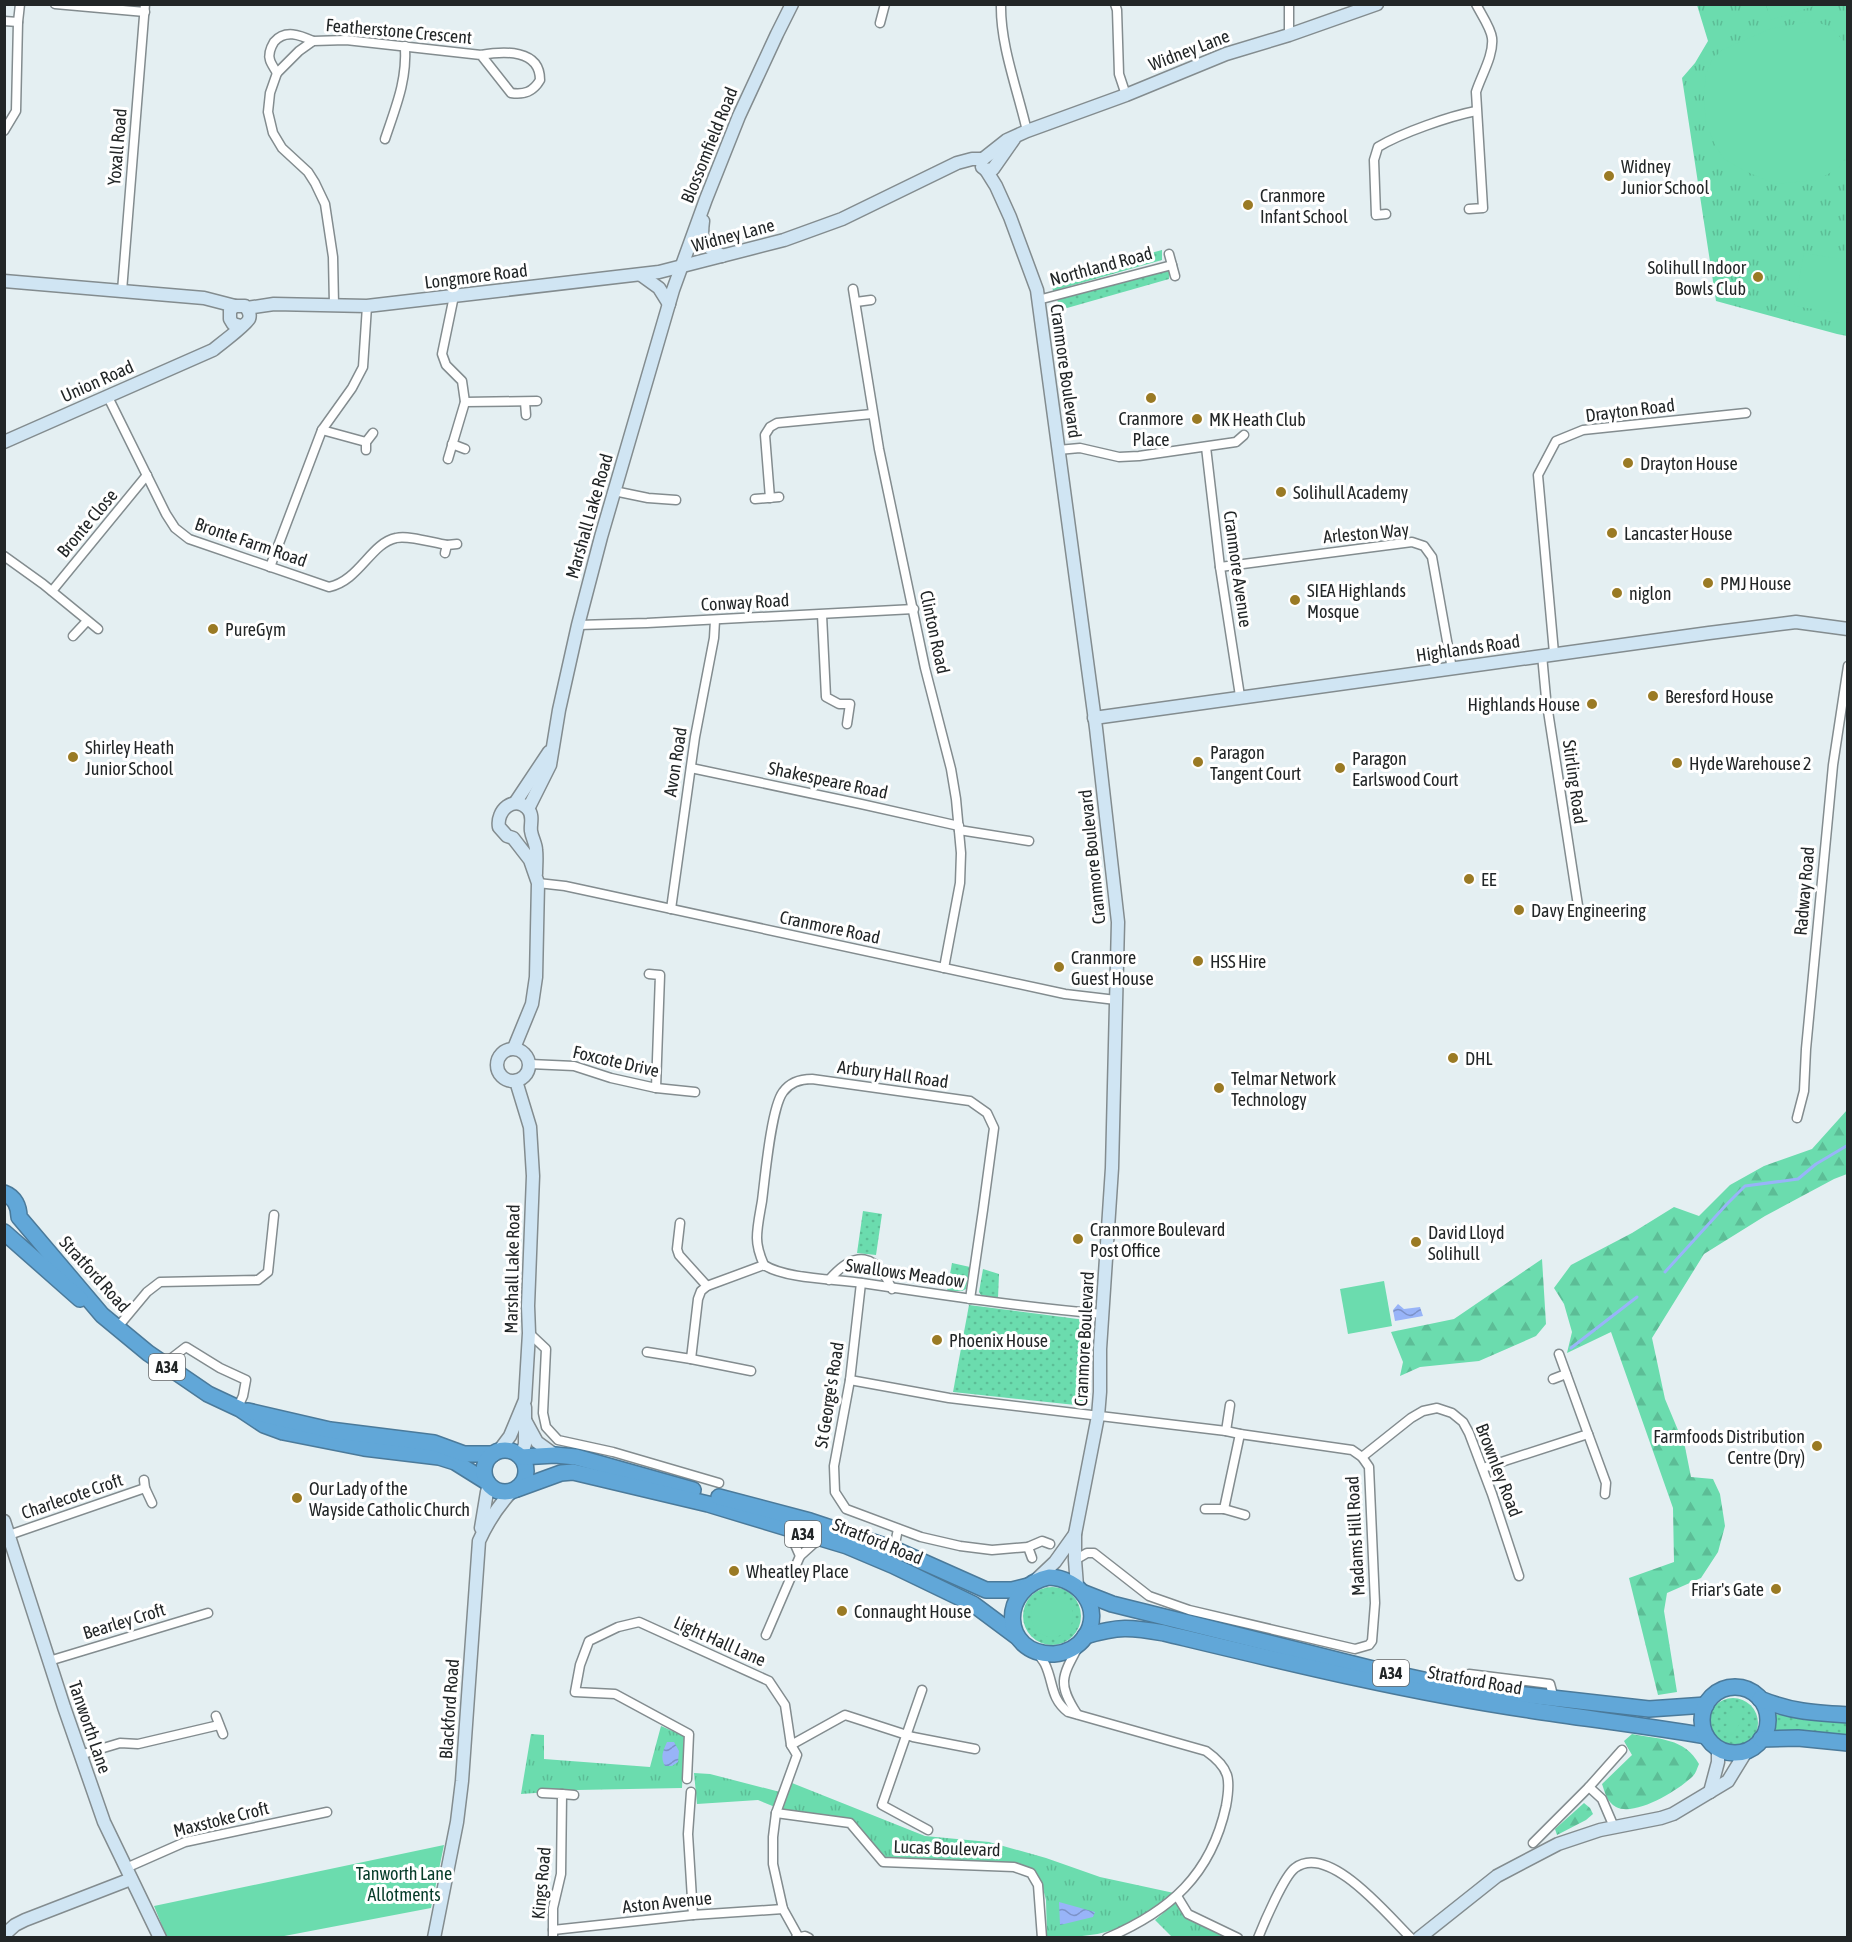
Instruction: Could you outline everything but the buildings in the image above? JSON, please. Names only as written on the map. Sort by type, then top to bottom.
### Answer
[{"type":"highway","name":"Stratford Road","points":[[4,1193],[14,1199],[19,1217],[102,1315],[164,1364],[208,1394],[264,1425],[307,1438],[439,1457],[455,1462],[500,1492],[514,1490],[561,1473],[573,1472],[708,1504],[847,1546],[892,1565],[973,1604],[1017,1636]]},
{"type":"highway","name":"A34","points":[[19,1217],[4,1230],[66,1288],[102,1315]]},
{"type":"highway","name":"Stratford Road","points":[[238,1409],[268,1414],[330,1430],[434,1443],[464,1454],[510,1451],[521,1457],[555,1455],[576,1457],[810,1521],[894,1549],[986,1590],[1012,1590],[1033,1582]]},
{"type":"highway","points":[[488,1484],[484,1470],[495,1453]]},
{"type":"highway","points":[[514,1490],[522,1484],[526,1471],[521,1457]]},
{"type":"highway","name":"A34","points":[[1033,1582],[1049,1577],[1059,1577],[1081,1589]]},
{"type":"highway","points":[[1017,1636],[1012,1613],[1014,1604],[1018,1595],[1033,1582]]},
{"type":"highway","name":"Stratford Road","points":[[1081,1589],[1124,1607],[1373,1670],[1456,1687],[1649,1709],[1706,1705]]},
{"type":"highway","points":[[1081,1589],[1090,1602],[1092,1616],[1090,1628],[1083,1640]]},
{"type":"highway","name":"Stratford Road","points":[[1083,1640],[1110,1628],[1134,1627],[1372,1681],[1530,1710],[1706,1736]]},
{"type":"highway","name":"A34","points":[[1017,1636],[1022,1644],[1036,1652],[1059,1654],[1071,1650],[1083,1640]]},
{"type":"highway","points":[[1760,1699],[1766,1711],[1767,1727],[1761,1739],[1747,1750],[1728,1752],[1718,1748],[1706,1736],[1702,1721],[1706,1705],[1713,1695],[1732,1687],[1750,1691],[1760,1699],[1784,1709],[1848,1715]]},
{"type":"highway","points":[[1761,1739],[1798,1738],[1848,1743]]},
{"type":"street","points":[[4,131],[16,111],[20,4]]},
{"type":"street","points":[[56,4],[145,8]]},
{"type":"street","name":"Blossomfield Road","points":[[669,304],[706,199],[739,116],[792,4]]},
{"type":"street","points":[[1001,4],[1001,19],[1022,134]]},
{"type":"street","points":[[1115,4],[1119,74],[1126,94]]},
{"type":"street","points":[[1289,4],[1289,35]]},
{"type":"street","name":"Widney Lane","points":[[681,267],[784,240],[842,219],[957,163],[972,159],[989,164],[1006,140],[1226,54],[1377,4]]},
{"type":"street","points":[[1469,209],[1482,208],[1476,92],[1491,52],[1493,37],[1476,4]]},
{"type":"street","points":[[880,23],[885,5]]},
{"type":"street","name":"Yoxall Road","points":[[122,291],[145,8]]},
{"type":"street","points":[[4,21],[18,22]]},
{"type":"street","name":"Featherstone Crescent","points":[[277,73],[270,61],[271,47],[277,39],[287,34],[300,35],[313,41],[346,40],[481,55],[499,52],[529,57],[536,62],[539,68],[540,80],[533,89],[525,94],[511,93],[481,55]]},
{"type":"street","name":"Featherstone Crescent","points":[[313,41],[299,51],[277,73],[270,93],[268,112],[273,133],[282,148],[308,172],[325,204],[333,258],[334,305]]},
{"type":"street","points":[[385,139],[404,83],[405,46]]},
{"type":"street","points":[[1386,214],[1376,215],[1374,159],[1378,147],[1449,118],[1476,111]]},
{"type":"street","name":"Cranmore Boulevard","points":[[989,164],[1029,267],[1038,300],[1117,896],[1119,948],[1112,1168],[1098,1416],[1075,1534],[1075,1560],[1081,1589]]},
{"type":"street","points":[[706,199],[701,237],[705,245],[722,256]]},
{"type":"street","name":"Northland Road","points":[[1169,254],[1175,276]]},
{"type":"street","name":"Northland Road","points":[[1038,300],[1172,265]]},
{"type":"street","name":"Longmore Road","points":[[4,281],[204,298],[218,302],[239,315],[274,304],[367,306],[641,275],[681,267]]},
{"type":"street","points":[[641,275],[659,288],[669,304]]},
{"type":"street","name":"Clinton Road","points":[[854,289],[872,414],[925,668],[951,769],[959,828],[960,883],[944,968]]},
{"type":"street","points":[[448,459],[465,402],[462,381],[446,365],[442,354],[454,296]]},
{"type":"street","points":[[856,303],[871,300]]},
{"type":"street","name":"Marshall Lake Road","points":[[528,809],[550,765],[559,710],[578,625],[614,491],[669,304]]},
{"type":"street","points":[[270,567],[322,430],[355,383],[363,367],[367,306]]},
{"type":"street","name":"Union Road","points":[[4,442],[213,350],[224,342],[239,315]]},
{"type":"street","name":"Bronte Farm Road","points":[[108,398],[166,514],[182,535],[189,539],[329,587],[347,580],[388,540],[399,537],[446,549],[458,544]]},
{"type":"street","points":[[465,402],[537,401]]},
{"type":"street","points":[[525,402],[526,415]]},
{"type":"street","name":"Drayton Road","points":[[1548,654],[1539,476],[1556,441],[1583,430],[1746,413]]},
{"type":"street","points":[[755,499],[774,497],[765,435],[770,427],[777,423],[872,414]]},
{"type":"street","points":[[322,430],[366,446],[373,434]]},
{"type":"street","points":[[1059,450],[1080,448],[1119,457],[1139,456],[1236,442],[1244,435]]},
{"type":"street","points":[[452,444],[465,449]]},
{"type":"street","name":"Cranmore Avenue","points":[[1206,447],[1220,567],[1240,696]]},
{"type":"street","name":"Bronte Close","points":[[52,591],[147,475]]},
{"type":"street","points":[[614,491],[648,498],[676,500]]},
{"type":"street","name":"Arleston Way","points":[[1220,567],[1412,542],[1425,546],[1432,557],[1452,669]]},
{"type":"street","points":[[4,556],[98,629]]},
{"type":"street","name":"Conway Road","points":[[578,625],[595,626],[914,609]]},
{"type":"street","points":[[822,615],[826,697],[839,704],[850,704],[847,724]]},
{"type":"street","name":"Avon Road","points":[[671,909],[695,736],[714,638],[715,620]]},
{"type":"street","points":[[73,636],[87,621]]},
{"type":"street","name":"Highlands Road","points":[[1094,718],[1240,696],[1796,622],[1848,629]]},
{"type":"street","name":"Stirling Road","points":[[1548,654],[1546,698],[1579,912]]},
{"type":"street","name":"Radway Road","points":[[1797,1119],[1804,1091],[1832,773],[1848,666]]},
{"type":"street","name":"Marshall Lake Road","points":[[537,878],[531,860],[513,838],[502,832],[498,821],[505,806],[515,803],[554,742]]},
{"type":"street","name":"Shakespeare Road","points":[[691,768],[861,804],[959,828],[1029,841]]},
{"type":"street","points":[[513,838],[523,836],[532,822],[528,809],[515,803]]},
{"type":"street","points":[[514,1048],[525,1053],[530,1064],[528,1073],[516,1081],[505,1079],[500,1075],[497,1066],[502,1053],[514,1048],[532,1004],[536,977],[536,850],[530,828]]},
{"type":"street","name":"Cranmore Road","points":[[537,878],[565,886],[1065,994],[1116,1000]]},
{"type":"street","points":[[649,974],[660,975],[656,1088]]},
{"type":"street","name":"Foxcote Drive","points":[[530,1064],[574,1066],[611,1078],[656,1088],[695,1092]]},
{"type":"street","name":"Arbury Hall Road","points":[[764,1265],[758,1253],[757,1238],[766,1169],[778,1100],[791,1084],[812,1078],[970,1101],[987,1113],[993,1128],[970,1299]]},
{"type":"street","name":"Marshall Lake Road","points":[[495,1453],[510,1436],[525,1400],[529,1334],[532,1176],[530,1127],[516,1081]]},
{"type":"street","points":[[117,1328],[147,1292],[160,1282],[258,1280],[268,1272],[274,1215]]},
{"type":"street","points":[[680,1223],[677,1249],[679,1256],[707,1286]]},
{"type":"street","points":[[829,1280],[840,1266],[858,1259],[870,1260],[879,1266],[892,1289]]},
{"type":"street","points":[[691,1359],[701,1290],[764,1265]]},
{"type":"street","name":"Swallows Meadow","points":[[764,1265],[773,1271],[829,1280],[1103,1314]]},
{"type":"street","name":"St George's Road","points":[[846,1509],[835,1492],[834,1466],[850,1380],[861,1283]]},
{"type":"street","points":[[529,1334],[546,1349],[543,1413],[546,1427],[558,1440],[612,1452],[719,1483]]},
{"type":"street","points":[[164,1364],[186,1347],[220,1368],[246,1380],[238,1409]]},
{"type":"street","points":[[647,1352],[751,1371]]},
{"type":"street","points":[[1559,1354],[1606,1483],[1605,1494]]},
{"type":"street","points":[[1553,1379],[1566,1374]]},
{"type":"street","points":[[850,1380],[949,1398],[1098,1416]]},
{"type":"street","points":[[521,1457],[525,1444],[525,1400]]},
{"type":"street","points":[[1226,1431],[1230,1405]]},
{"type":"street","name":"Brownley Road","points":[[1362,1456],[1423,1411],[1437,1408],[1452,1413],[1469,1433],[1519,1576]]},
{"type":"street","name":"Madams Hill Road","points":[[1075,1560],[1087,1553],[1094,1553],[1149,1596],[1189,1610],[1355,1649],[1369,1645],[1372,1641],[1376,1603],[1369,1467],[1362,1456],[1352,1450],[1226,1431],[1098,1416]]},
{"type":"street","points":[[525,1419],[537,1443],[555,1455]]},
{"type":"street","points":[[1224,1509],[1240,1434]]},
{"type":"street","points":[[1483,1468],[1588,1434]]},
{"type":"street","name":"Charlecote Croft","points":[[9,1544],[145,1484],[152,1503]]},
{"type":"street","points":[[479,1541],[488,1484]]},
{"type":"street","name":"Blackford Road","points":[[434,1938],[460,1797],[479,1541],[496,1508],[514,1490]]},
{"type":"street","name":"Stratford Road","points":[[846,1509],[898,1529],[960,1546],[992,1550],[1028,1547],[1042,1541],[1050,1544]]},
{"type":"street","points":[[1205,1509],[1224,1509],[1245,1515]]},
{"type":"street","name":"Tanworth Lane","points":[[4,1521],[9,1544],[104,1822],[160,1938]]},
{"type":"street","points":[[788,1529],[800,1556]]},
{"type":"street","name":"Stratford Road","points":[[894,1549],[898,1529]]},
{"type":"street","name":"Cranmore Boulevard","points":[[1033,1582],[1055,1562],[1075,1534]]},
{"type":"street","points":[[766,1635],[800,1556],[820,1538]]},
{"type":"street","points":[[1028,1547],[1032,1558]]},
{"type":"street","name":"Bearley Croft","points":[[49,1661],[208,1612]]},
{"type":"street","name":"Light Hall Lane","points":[[687,1779],[689,1734],[615,1694],[575,1692],[580,1665],[589,1641],[618,1627],[639,1622],[769,1681],[785,1705],[791,1745],[797,1755],[776,1813],[773,1837],[773,1864],[783,1909],[797,1937]]},
{"type":"street","points":[[1077,1715],[1066,1697],[1064,1677],[1083,1640]]},
{"type":"street","points":[[1036,1652],[1045,1664],[1053,1694],[1068,1712],[1206,1751],[1221,1762],[1230,1782],[1219,1834],[1210,1854],[1195,1876],[1158,1912],[1107,1938]]},
{"type":"street","points":[[922,1690],[882,1805],[928,1830]]},
{"type":"street","points":[[791,1745],[844,1715],[907,1735],[975,1749]]},
{"type":"street","points":[[80,1755],[120,1743],[138,1744],[218,1720],[223,1734]]},
{"type":"street","points":[[1710,1792],[1718,1762],[1718,1748]]},
{"type":"street","points":[[1533,1843],[1622,1750]]},
{"type":"street","points":[[1419,1938],[1497,1876],[1518,1863],[1558,1844],[1614,1827],[1673,1814],[1728,1781],[1747,1750]]},
{"type":"street","points":[[1589,1787],[1602,1799],[1614,1827]]},
{"type":"street","points":[[691,1792],[688,1834],[693,1915]]},
{"type":"street","points":[[542,1793],[574,1794]]},
{"type":"street","name":"Kings Road","points":[[553,1934],[553,1908],[561,1874],[562,1794]]},
{"type":"street","name":"Maxstoke Croft","points":[[128,1873],[186,1842],[327,1812]]},
{"type":"street","name":"Lucas Boulevard","points":[[776,1813],[850,1822],[883,1862],[1014,1867],[1031,1873],[1038,1885],[1042,1938]]},
{"type":"street","points":[[1258,1938],[1293,1869],[1308,1863],[1322,1864],[1345,1876],[1374,1899],[1411,1938]]},
{"type":"street","points":[[4,1935],[15,1925],[128,1873]]},
{"type":"street","points":[[1177,1896],[1188,1914],[1238,1938]]},
{"type":"street","name":"Aston Avenue","points":[[553,1934],[693,1915],[783,1909]]},
{"type":"street","points":[[797,1937],[809,1938]]},
{"type":"green space","points":[[1766,4],[1817,5],[1771,20]]},
{"type":"green space","points":[[1697,5],[1847,5],[1847,336],[1716,301],[1682,78],[1695,63],[1708,41]]},
{"type":"green space","points":[[1807,22],[1827,25],[1839,36],[1847,48],[1847,156],[1838,169],[1816,180],[1775,184],[1724,159],[1715,145],[1706,123],[1704,97],[1706,74],[1712,60],[1722,50],[1770,29]]},
{"type":"green space","points":[[1162,250],[1162,260],[1053,291],[1051,280]]},
{"type":"green space","points":[[1804,253],[1847,260],[1846,314],[1794,306]]},
{"type":"green space","points":[[1169,269],[1169,279],[1060,310],[1057,299]]},
{"type":"green space","points":[[1847,1110],[1847,1174],[1765,1216],[1704,1254],[1652,1338],[1665,1399],[1685,1447],[1691,1477],[1713,1479],[1720,1494],[1725,1526],[1718,1552],[1701,1578],[1667,1593],[1664,1611],[1677,1692],[1658,1695],[1629,1578],[1674,1562],[1673,1508],[1611,1332],[1567,1353],[1572,1332],[1564,1304],[1554,1288],[1571,1265],[1632,1233],[1674,1207],[1699,1216],[1730,1185],[1764,1166],[1812,1149]]},
{"type":"green space","points":[[863,1211],[882,1214],[876,1255],[857,1253]]},
{"type":"green space","points":[[1542,1259],[1546,1324],[1536,1336],[1479,1361],[1420,1367],[1400,1376],[1403,1362],[1391,1332],[1454,1319]]},
{"type":"green space","points":[[952,1263],[970,1267],[966,1289],[962,1291],[947,1291]]},
{"type":"green space","points":[[983,1269],[999,1274],[998,1298],[981,1295],[979,1292]]},
{"type":"green space","points":[[1384,1281],[1392,1326],[1348,1334],[1340,1289]]},
{"type":"green space","points":[[969,1305],[1093,1321],[1085,1406],[953,1392]]},
{"type":"green space","points":[[1052,1587],[1068,1592],[1076,1600],[1081,1616],[1076,1632],[1068,1640],[1052,1645],[1036,1640],[1028,1632],[1023,1616],[1028,1600],[1036,1592]]},
{"type":"green space","points":[[1052,1595],[1067,1601],[1073,1616],[1067,1631],[1052,1637],[1037,1631],[1031,1616],[1037,1601]]},
{"type":"green space","points":[[1728,1698],[1738,1698],[1751,1705],[1758,1718],[1758,1728],[1751,1741],[1738,1748],[1728,1748],[1719,1744],[1712,1737],[1708,1728],[1708,1718],[1712,1709],[1719,1702]]},
{"type":"green space","points":[[1741,1706],[1745,1711],[1735,1731],[1730,1736],[1722,1733],[1720,1728],[1728,1725],[1725,1718],[1732,1710]]},
{"type":"green space","points":[[1773,1714],[1847,1721],[1847,1738],[1800,1731],[1773,1731]]},
{"type":"green space","points":[[661,1726],[684,1736],[682,1788],[577,1790],[521,1794],[531,1734],[544,1735],[544,1759],[650,1767]]},
{"type":"green space","points":[[1632,1734],[1679,1744],[1693,1755],[1699,1764],[1693,1776],[1667,1795],[1645,1805],[1624,1809],[1610,1803],[1602,1784],[1632,1755],[1624,1741]]},
{"type":"green space","points":[[694,1773],[710,1774],[780,1792],[775,1807],[758,1800],[697,1804]]},
{"type":"green space","points":[[792,1783],[925,1836],[989,1842],[1046,1858],[1100,1877],[1174,1893],[1143,1916],[1115,1929],[1085,1936],[1047,1937],[1046,1900],[1042,1885],[1019,1863],[884,1857],[851,1820],[782,1811]]},
{"type":"green space","points":[[1584,1803],[1593,1814],[1557,1835],[1555,1829]]},
{"type":"green space","name":"Tanworth Lane Allotments","points":[[444,1845],[431,1908],[279,1937],[167,1938],[154,1906]]},
{"type":"green space","points":[[1176,1902],[1187,1918],[1229,1937],[1172,1937],[1155,1920]]},
{"type":"water","points":[[1398,1304],[1404,1309],[1420,1307],[1423,1316],[1395,1321],[1393,1310]]},
{"type":"water","points":[[667,1742],[674,1742],[679,1751],[678,1762],[672,1766],[665,1766],[662,1757]]},
{"type":"water","points":[[1059,1902],[1095,1912],[1093,1917],[1060,1925]]},
{"type":"waterway","points":[[1665,1272],[1745,1186],[1798,1179],[1816,1164],[1848,1145]]},
{"type":"waterway","points":[[1571,1348],[1637,1297]]},
{"type":"place","name":"Widney Junior School","points":[[1609,176]]},
{"type":"place","name":"Cranmore Infant School","points":[[1248,205]]},
{"type":"place","name":"Solihull Indoor Bowls Club","points":[[1758,277]]},
{"type":"place","name":"Cranmore Place","points":[[1151,398]]},
{"type":"place","name":"MK Heath Club","points":[[1197,419]]},
{"type":"place","name":"Drayton House","points":[[1628,463]]},
{"type":"place","name":"Solihull Academy","points":[[1281,492]]},
{"type":"place","name":"Lancaster House","points":[[1612,533]]},
{"type":"place","name":"PMJ House","points":[[1708,583]]},
{"type":"place","name":"niglon","points":[[1617,593]]},
{"type":"place","name":"SIEA Highlands Mosque","points":[[1295,600]]},
{"type":"place","name":"PureGym","points":[[213,629]]},
{"type":"place","name":"Beresford House","points":[[1653,696]]},
{"type":"place","name":"Highlands House","points":[[1592,704]]},
{"type":"place","name":"Shirley Heath Junior School","points":[[73,757]]},
{"type":"place","name":"Paragon Tangent Court","points":[[1198,762]]},
{"type":"place","name":"Hyde Warehouse 2","points":[[1677,763]]},
{"type":"place","name":"Paragon Earlswood Court","points":[[1340,768]]},
{"type":"place","name":"EE","points":[[1469,879]]},
{"type":"place","name":"Davy Engineering","points":[[1519,910]]},
{"type":"place","name":"HSS Hire","points":[[1198,961]]},
{"type":"place","name":"Cranmore Guest House","points":[[1059,967]]},
{"type":"place","name":"DHL","points":[[1453,1058]]},
{"type":"place","name":"Telmar Network Technology","points":[[1219,1088]]},
{"type":"place","name":"Cranmore Boulevard Post Office","points":[[1078,1239]]},
{"type":"place","name":"David Lloyd Solihull","points":[[1416,1242]]},
{"type":"place","name":"Phoenix House","points":[[937,1340]]},
{"type":"place","name":"Farmfoods Distribution Centre (Dry)","points":[[1817,1446]]},
{"type":"place","name":"Our Lady of the Wayside Catholic Church","points":[[297,1498]]},
{"type":"place","name":"Wheatley Place","points":[[734,1571]]},
{"type":"place","name":"Friar's Gate","points":[[1776,1589]]},
{"type":"place","name":"Connaught House","points":[[842,1611]]}]
